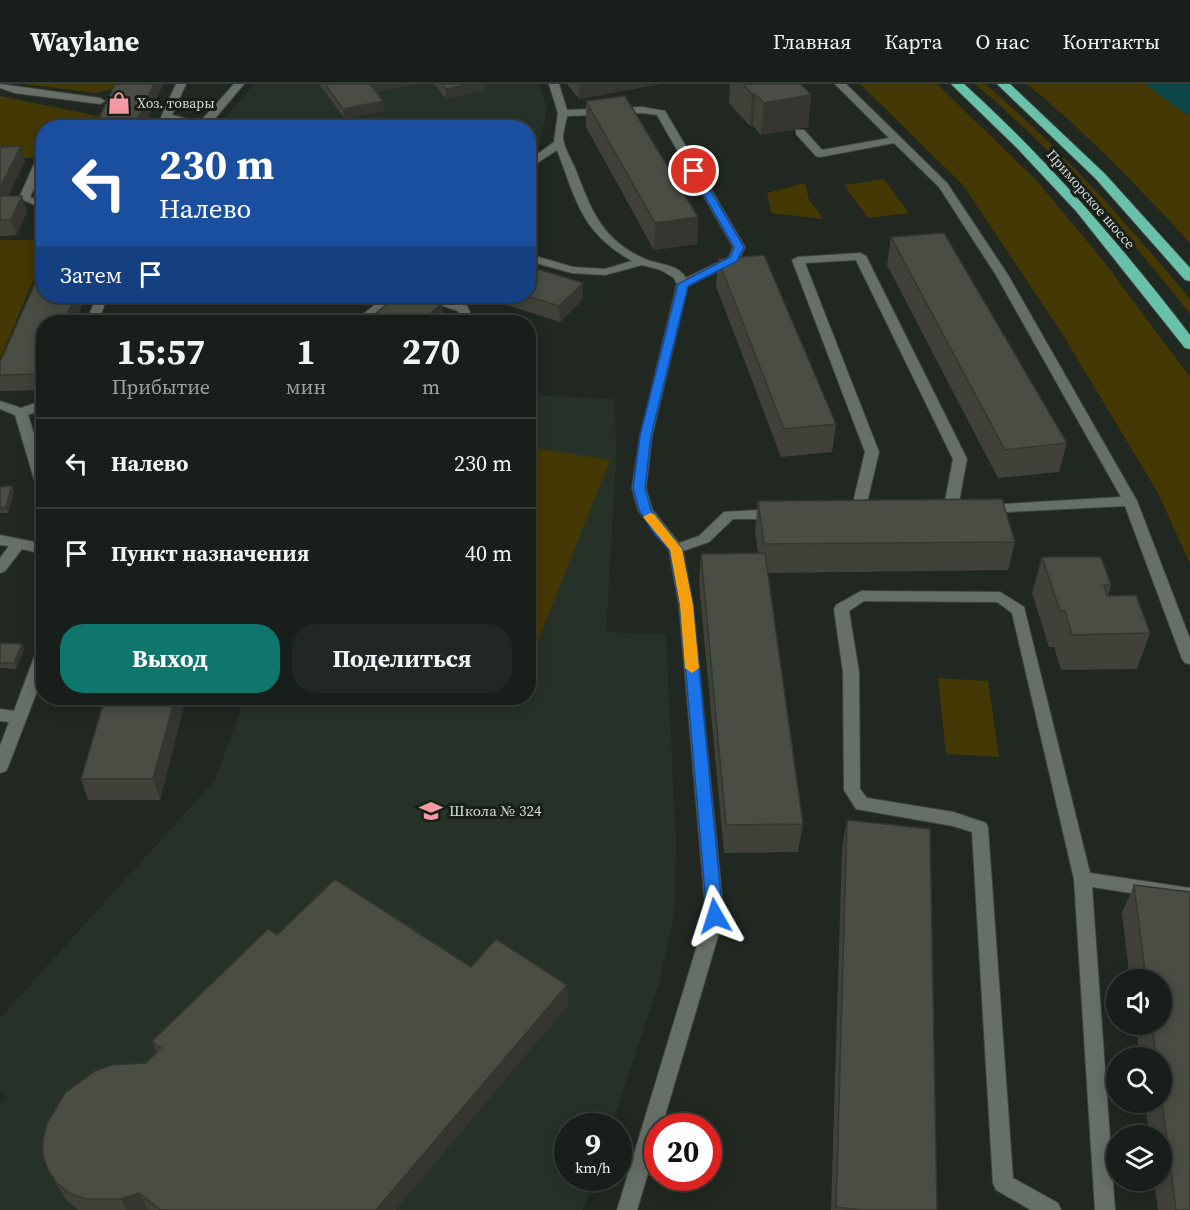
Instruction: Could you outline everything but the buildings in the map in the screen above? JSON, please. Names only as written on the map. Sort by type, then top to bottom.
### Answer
[{"type":"highway","name":"Приморское шоссе","points":[[957,84],[999,121],[1054,178],[1122,257],[1190,345]]},
{"type":"highway","name":"Приморское шоссе","points":[[1003,84],[1038,114],[1098,173],[1190,277]]},
{"type":"street","points":[[176,120],[165,117],[180,84]]},
{"type":"street","points":[[208,120],[239,84]]},
{"type":"street","points":[[554,84],[563,113],[558,139],[588,215],[599,232],[621,250],[642,262],[665,268],[679,276],[683,284],[645,436],[639,488],[645,510],[658,530],[676,549],[686,605],[715,916],[627,1210]]},
{"type":"street","points":[[840,84],[943,185],[1002,274],[1130,501],[1190,659]]},
{"type":"street","points":[[0,85],[15,90],[100,100]]},
{"type":"street","points":[[563,113],[642,110],[661,113],[739,247],[734,259],[683,284]]},
{"type":"street","points":[[800,132],[820,154],[898,139]]},
{"type":"street","points":[[536,160],[560,143]]},
{"type":"street","points":[[36,171],[24,198],[36,203]]},
{"type":"street","points":[[858,511],[872,452],[798,260],[860,256],[960,459],[944,512],[1130,501]]},
{"type":"street","points":[[536,259],[572,270],[605,272],[642,262]]},
{"type":"street","points":[[368,315],[384,303]]},
{"type":"street","points":[[445,303],[463,309],[465,315]]},
{"type":"street","points":[[0,405],[21,412],[36,407]]},
{"type":"street","points":[[21,412],[36,462]]},
{"type":"street","points":[[676,549],[704,539],[729,515],[788,513]]},
{"type":"street","points":[[0,540],[36,547]]},
{"type":"street","points":[[0,568],[18,544]]},
{"type":"street","points":[[1051,1210],[1003,1183],[980,828],[953,819],[861,804],[852,790],[851,672],[841,609],[861,596],[1000,597],[1019,611],[1083,879],[1106,1210]]},
{"type":"street","points":[[0,767],[36,674]]},
{"type":"street","points":[[0,715],[20,718]]},
{"type":"street","points":[[1083,879],[1190,895]]},
{"type":"shaded area","points":[[23,84],[119,84],[117,88],[96,93]]},
{"type":"shaded area","points":[[254,84],[539,84],[547,108],[536,150],[536,120],[224,120]]},
{"type":"shaded area","points":[[860,84],[937,84],[1036,180],[1102,259],[1190,377],[1190,564],[1158,493],[1063,335],[962,184]]},
{"type":"shaded area","points":[[975,84],[985,84],[1067,160],[1142,242],[1190,299],[1190,314],[1140,253],[1061,165],[1034,137]]},
{"type":"shaded area","points":[[1027,84],[1146,84],[1183,112],[1190,114],[1190,243],[1091,141]]},
{"type":"shaded area","points":[[0,96],[103,117],[102,120],[36,120],[36,158],[0,158]]},
{"type":"shaded area","points":[[884,179],[909,213],[868,218],[844,185]]},
{"type":"shaded area","points":[[805,183],[809,200],[824,219],[771,213],[767,193]]},
{"type":"shaded area","points":[[0,240],[36,240],[36,274],[0,359]]},
{"type":"shaded area","name":"Школа № 324","points":[[536,395],[615,399],[616,464],[606,632],[666,634],[676,843],[674,915],[659,983],[615,1113],[554,1113],[554,1191],[590,1191],[583,1210],[0,1210],[0,1104],[6,1097],[0,1093],[0,1018],[215,780],[242,705],[536,705]]},
{"type":"shaded area","points":[[536,448],[610,460],[536,646]]},
{"type":"shaded area","points":[[938,678],[988,681],[999,757],[946,754]]},
{"type":"water","points":[[1146,84],[1190,84],[1190,114],[1183,112]]},
{"type":"slow traffic","points":[[650,517],[658,530],[676,549],[686,605],[692,668]]},
{"type":"place","name":"Хоз. товары","points":[[119,103]]},
{"type":"place","name":"Школа № 324","points":[[431,811]]},
{"type":"route","points":[[694,171],[739,247],[734,259],[683,284],[645,436],[639,488],[645,510],[658,530],[676,549],[686,605],[706,841],[715,916]]}]
